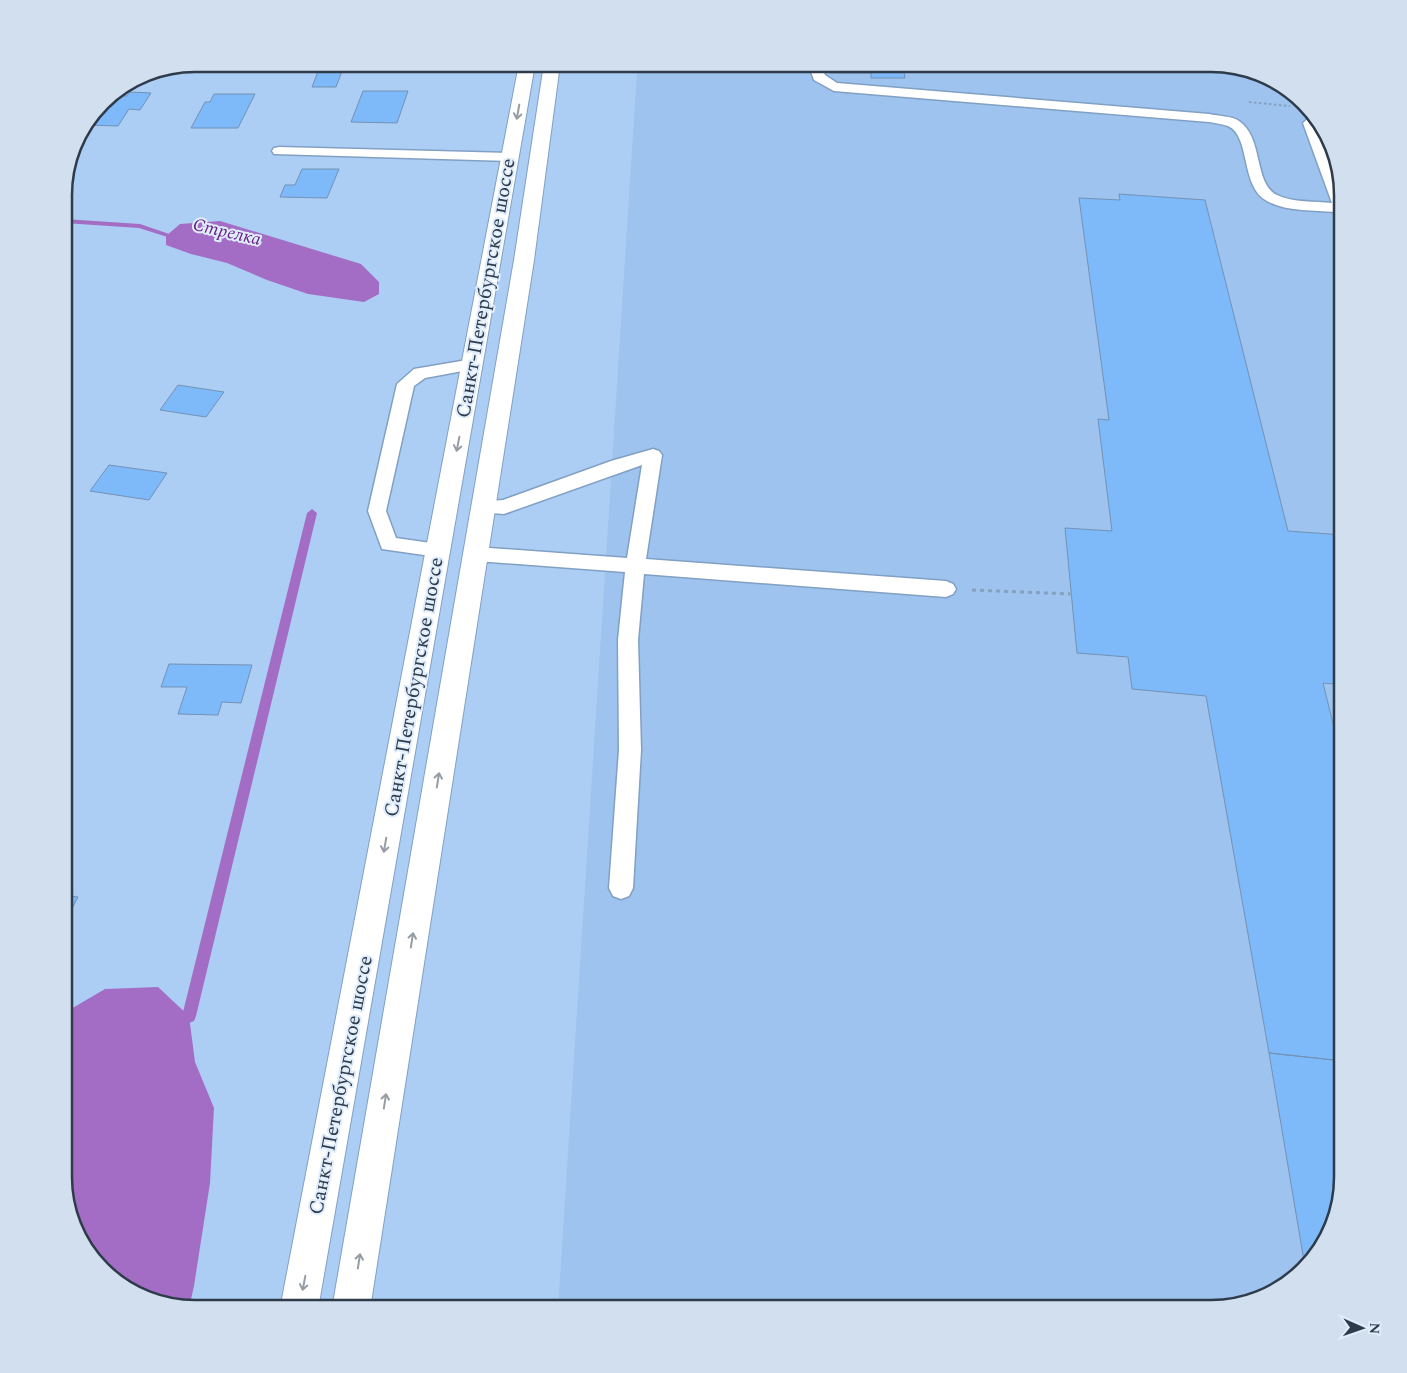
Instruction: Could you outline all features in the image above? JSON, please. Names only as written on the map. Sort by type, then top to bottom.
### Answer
[{"type":"main road","name":"Санкт-Петербургское шоссе","points":[[301,1300],[525,73]]},
{"type":"main road","name":"Санкт-Петербургское шоссе","points":[[352,1300],[524,260],[551,73]]},
{"type":"lane","points":[[817,73],[819,77],[834,87],[1209,118],[1234,123],[1247,138],[1260,186],[1271,198],[1291,204],[1334,210]]},
{"type":"lane","points":[[1310,123],[1334,188]]},
{"type":"lane","points":[[279,150],[510,157]]},
{"type":"lane","points":[[438,550],[389,544],[377,511],[406,384],[420,373],[473,364]]},
{"type":"lane","points":[[484,507],[504,507],[652,455],[635,566],[628,640],[630,750],[621,888]]},
{"type":"lane","points":[[476,554],[946,589]]},
{"type":"path","points":[[1209,118],[1228,104],[1255,101],[1294,106]]},
{"type":"path","points":[[982,590],[1072,594]]},
{"type":"shaded area","points":[[637,73],[1220,73],[1251,79],[1280,93],[1299,108],[1318,134],[1325,148],[1332,171],[1334,195],[1334,1178],[1332,1202],[1325,1225],[1318,1239],[1299,1265],[1280,1280],[1259,1291],[1228,1299],[559,1300]]},
{"type":"water","points":[[220,221],[361,264],[379,282],[379,294],[364,302],[308,294],[267,280],[227,263],[191,254],[166,245],[166,236],[180,224]]},
{"type":"water","points":[[158,987],[189,1016],[195,1062],[214,1108],[210,1183],[191,1300],[171,1298],[148,1291],[114,1270],[93,1246],[79,1217],[73,1186],[73,1008],[105,989]]},
{"type":"building","points":[[317,73],[341,73],[336,87],[312,87]]},
{"type":"building","points":[[871,73],[904,73],[905,78],[871,78]]},
{"type":"building","points":[[363,91],[408,91],[397,123],[351,122]]},
{"type":"building","points":[[130,92],[151,93],[140,110],[129,109],[118,126],[94,125],[114,103],[124,96],[127,96]]},
{"type":"building","points":[[214,94],[255,94],[238,128],[191,128],[205,102],[210,102]]},
{"type":"building","points":[[302,169],[339,169],[327,198],[280,197],[285,185],[295,185]]},
{"type":"building","points":[[1119,194],[1205,200],[1288,531],[1334,534],[1334,684],[1323,683],[1334,728],[1334,1060],[1269,1053],[1206,696],[1132,689],[1128,657],[1077,653],[1065,528],[1112,531],[1098,419],[1109,420],[1079,198],[1120,200]]},
{"type":"building","points":[[178,385],[224,392],[206,417],[160,410]]},
{"type":"building","points":[[109,465],[167,473],[149,500],[90,491]]},
{"type":"building","points":[[169,664],[252,665],[241,703],[222,702],[218,715],[178,714],[187,687],[161,687]]},
{"type":"building","points":[[73,896],[78,897],[73,907]]},
{"type":"building","points":[[1269,1053],[1334,1060],[1334,1178],[1332,1202],[1325,1225],[1318,1239],[1304,1259]]},
{"type":"waterway","name":"Стрелка","points":[[73,222],[140,226],[180,239]]},
{"type":"waterway","points":[[189,1016],[312,513]]}]
